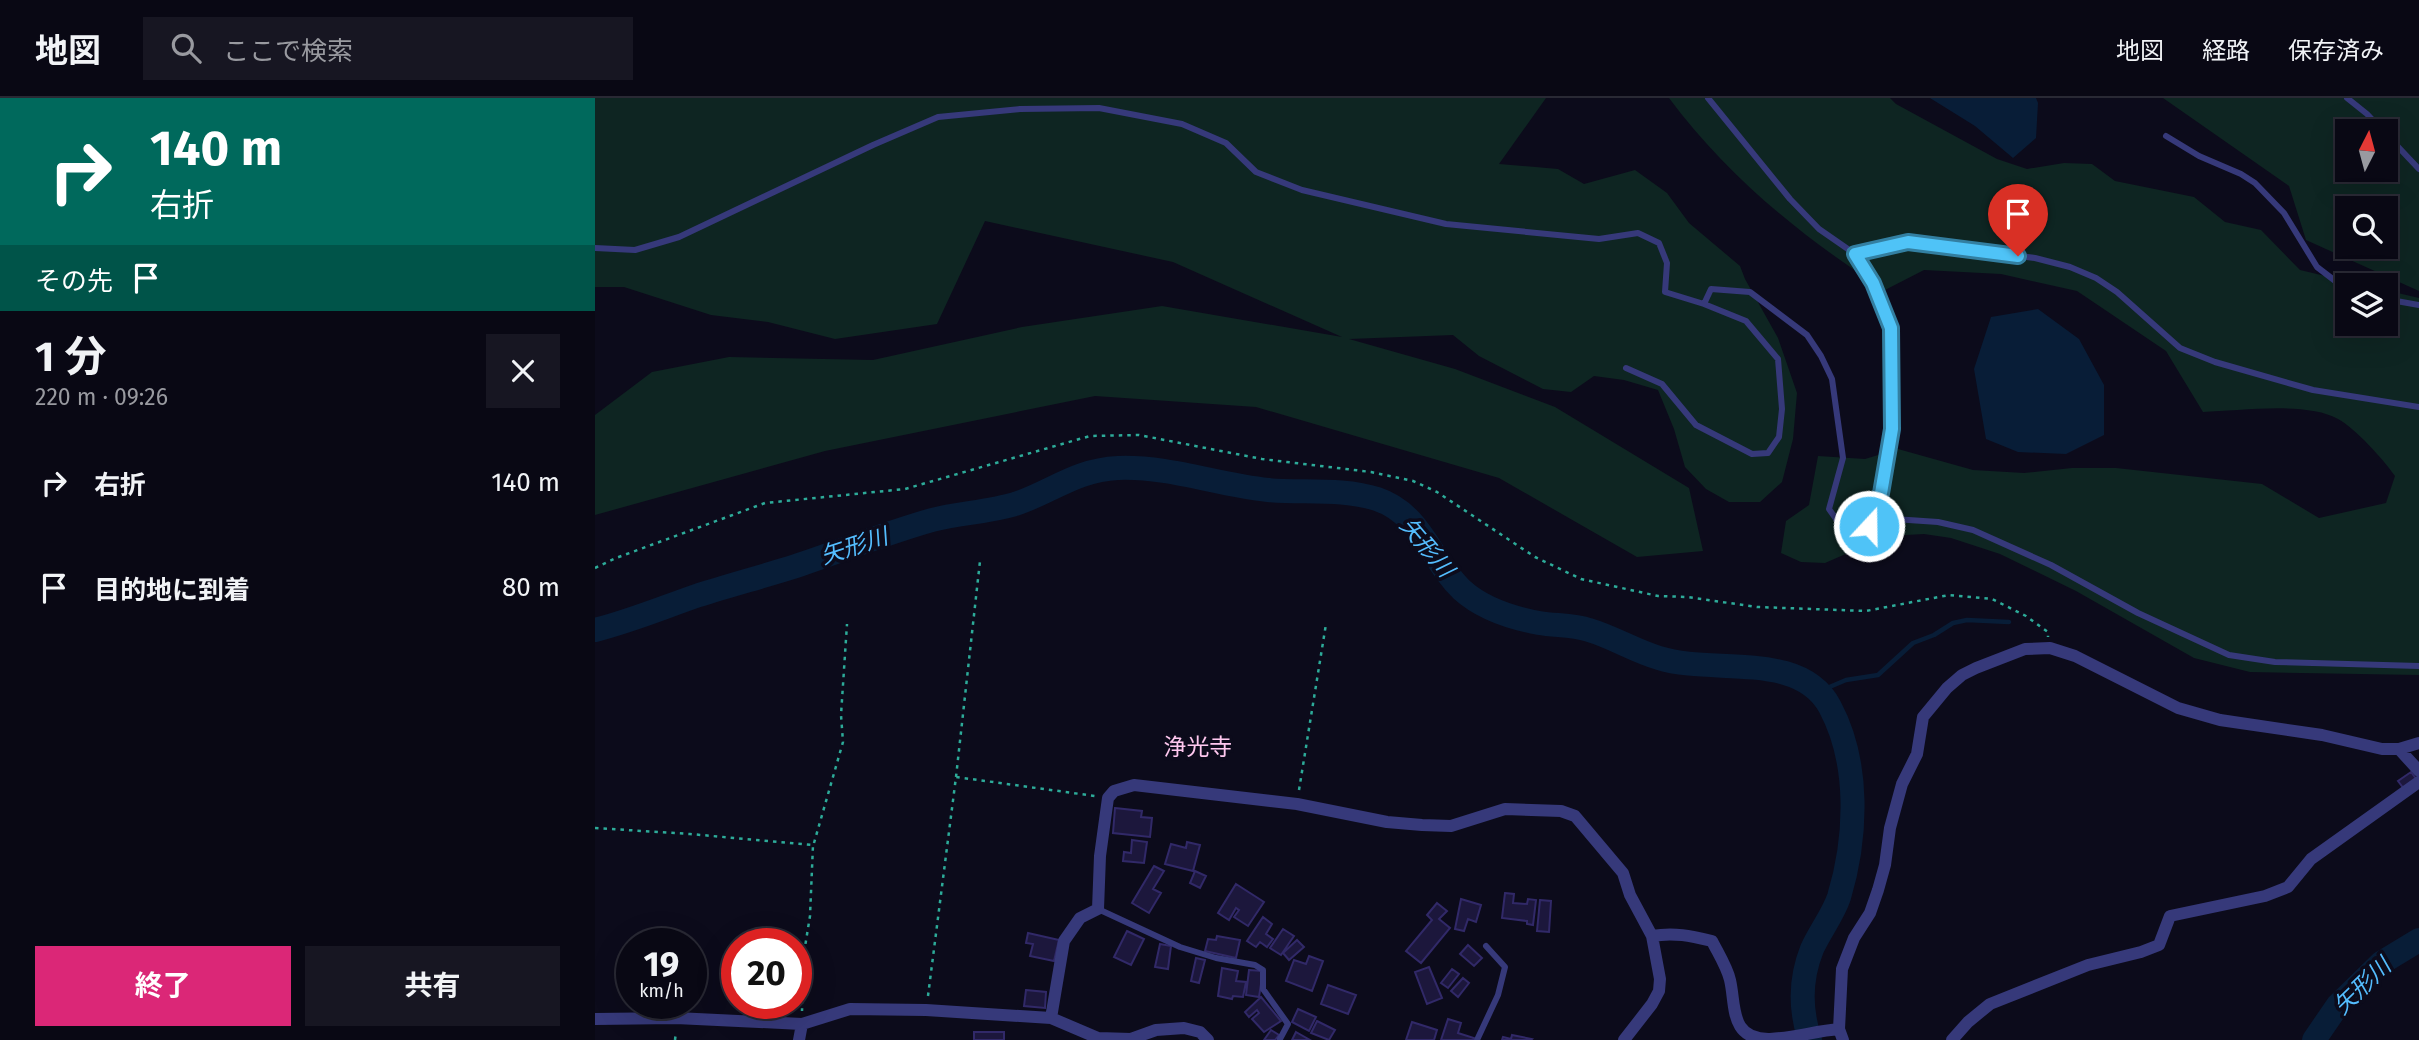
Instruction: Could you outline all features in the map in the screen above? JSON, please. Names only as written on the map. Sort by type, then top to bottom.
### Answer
[{"type":"street","points":[[1652,936],[1683,934],[1711,941],[1730,979],[1734,1018],[1743,1031],[1757,1038],[1769,1039],[1817,1031],[1841,1035],[1842,969],[1854,938],[1870,913],[1878,890],[1885,865],[1890,828],[1902,785],[1917,754],[1923,717],[1947,688],[1962,675],[2025,649],[2050,648],[2075,656],[2178,708],[2253,727],[2322,735],[2359,745],[2399,749],[2419,743]]},
{"type":"street","points":[[2399,749],[2419,771]]},
{"type":"street","points":[[1952,1040],[1990,1004],[2088,965],[2159,945],[2170,916],[2265,896],[2288,887],[2311,859],[2419,782]]},
{"type":"street","points":[[1051,1018],[1064,942],[1080,918],[1098,909],[1100,856],[1108,798],[1114,791],[1134,785],[1297,804],[1387,822],[1422,825],[1451,826],[1505,809],[1561,811],[1575,816],[1623,873],[1630,895],[1652,936],[1660,979],[1659,991],[1624,1040]]},
{"type":"street","points":[[595,1020],[676,1018],[802,1024],[850,1009],[926,1010],[1051,1018],[1098,1038],[1131,1039],[1156,1030],[1184,1028],[1201,1032],[1208,1040]]},
{"type":"street","points":[[799,1040],[802,1024]]},
{"type":"lane","points":[[1709,98],[1790,199],[1819,229],[1855,254],[1873,283],[1891,328],[1892,429],[1879,518]]},
{"type":"lane","points":[[2347,98],[2372,119]]},
{"type":"lane","points":[[595,248],[635,250],[679,237],[938,117],[1020,109],[1099,108],[1182,124],[1226,144],[1256,172],[1302,190],[1446,225],[1599,239],[1638,233],[1659,243],[1667,263],[1665,292],[1704,303],[1746,321],[1779,359],[1782,409],[1779,437],[1768,453],[1752,454],[1696,425],[1662,384],[1626,368]]},
{"type":"lane","points":[[2166,136],[2199,156],[2255,183],[2284,213],[2317,267],[2335,281]]},
{"type":"lane","points":[[2398,147],[2419,169]]},
{"type":"lane","points":[[1855,254],[1908,242],[2035,258],[2070,267],[2096,278],[2117,292],[2180,348],[2215,362],[2313,390],[2419,407]]},
{"type":"lane","points":[[1704,303],[1711,289],[1749,292],[1807,335],[1821,356],[1832,379],[1843,458],[1829,509],[1841,526],[1869,526],[1879,518],[1938,522],[1973,530],[2051,565],[2138,613],[2229,655],[2275,662],[2419,666]]},
{"type":"lane","points":[[2398,301],[2419,305]]},
{"type":"lane","points":[[1098,909],[1180,947],[1216,958],[1255,965],[1263,970],[1263,989],[1288,1024],[1280,1039]]},
{"type":"lane","points":[[1477,1040],[1498,995],[1504,967],[1486,946]]},
{"type":"path","points":[[595,568],[765,503],[905,489],[1090,436],[1139,435],[1262,459],[1371,472],[1413,481],[1437,492],[1535,557],[1581,579],[1658,596],[1687,597],[1757,607],[1865,611],[1949,595],[1992,599],[2048,632],[2050,648]]},
{"type":"path","points":[[926,1010],[980,561]]},
{"type":"path","points":[[802,1024],[804,953],[810,916],[813,845],[843,742],[841,715],[847,624]]},
{"type":"path","points":[[1297,804],[1326,624]]},
{"type":"path","points":[[956,777],[1108,798]]},
{"type":"path","points":[[595,828],[813,845]]},
{"type":"green space","points":[[595,98],[1546,98],[1499,164],[1558,169],[1584,184],[1635,170],[1667,193],[1689,223],[1740,266],[1778,338],[1797,393],[1793,439],[1782,482],[1760,502],[1729,502],[1706,489],[1685,467],[1674,429],[1658,390],[1624,380],[1594,376],[1571,392],[1543,389],[1479,356],[1453,335],[1349,339],[1455,369],[1555,407],[1689,488],[1703,551],[1637,557],[1499,478],[1256,407],[1095,396],[825,451],[595,515],[595,415],[652,372],[729,357],[873,360],[1022,327],[1162,306],[1342,337],[1173,262],[985,221],[937,324],[835,339],[768,322],[711,315],[624,287],[595,287]]},
{"type":"green space","points":[[1669,98],[1890,98],[1896,104],[1997,159],[2027,169],[2064,163],[2092,164],[2115,181],[2194,197],[2225,222],[2261,230],[2300,270],[2335,278],[2335,336],[2398,336],[2398,293],[2419,298],[2419,675],[2250,672],[2194,658],[2076,591],[2000,554],[1951,538],[1924,534],[1887,536],[1825,563],[1801,562],[1781,553],[1786,521],[1809,505],[1818,456],[1865,459],[1898,449],[1973,470],[2024,473],[2072,468],[2116,468],[2262,484],[2319,518],[2386,503],[2395,476],[2353,430],[2325,413],[2272,408],[2203,412],[2166,351],[2077,291],[2001,274],[1924,270],[1885,290],[1825,249],[1768,204],[1692,127]]},
{"type":"green space","points":[[2163,98],[2419,98],[2419,291],[2398,282],[2398,273],[2379,273],[2348,259],[2398,259],[2398,196],[2335,196],[2335,253],[2306,240],[2289,186]]},
{"type":"water","points":[[1930,98],[2036,98],[2036,138],[2013,158],[1975,126]]},
{"type":"water","points":[[2038,309],[2079,339],[2104,385],[2104,435],[2066,454],[2018,452],[1986,439],[1974,369],[1991,317]]},
{"type":"building","points":[[2411,772],[2417,780],[2404,789],[2398,781]]},
{"type":"building","points":[[1115,808],[1142,811],[1141,817],[1152,818],[1150,837],[1113,833]]},
{"type":"building","points":[[1132,840],[1147,842],[1144,863],[1123,861],[1124,852],[1131,853]]},
{"type":"building","points":[[1187,842],[1200,845],[1193,871],[1165,864],[1171,844],[1186,848]]},
{"type":"building","points":[[1154,866],[1164,871],[1153,889],[1161,893],[1149,913],[1132,903]]},
{"type":"building","points":[[1195,871],[1206,876],[1200,888],[1190,883]]},
{"type":"building","points":[[1236,884],[1264,902],[1248,926],[1234,917],[1239,910],[1236,908],[1229,920],[1218,913]]},
{"type":"building","points":[[1505,893],[1514,894],[1513,903],[1527,904],[1528,899],[1536,900],[1533,925],[1527,924],[1527,921],[1502,918]]},
{"type":"building","points":[[1461,899],[1481,905],[1476,922],[1468,919],[1464,931],[1455,929]]},
{"type":"building","points":[[1540,900],[1551,901],[1549,932],[1537,931]]},
{"type":"building","points":[[1437,903],[1447,911],[1439,919],[1450,928],[1421,963],[1406,951],[1432,920],[1427,915]]},
{"type":"building","points":[[1263,917],[1272,924],[1266,934],[1273,939],[1267,947],[1260,942],[1256,947],[1247,941]]},
{"type":"building","points":[[1283,929],[1294,936],[1281,955],[1270,948]]},
{"type":"building","points":[[1127,931],[1144,939],[1131,965],[1114,957]]},
{"type":"building","points":[[1028,933],[1059,940],[1054,961],[1030,956],[1033,944],[1026,943]]},
{"type":"building","points":[[1217,936],[1240,940],[1236,958],[1205,951],[1208,939],[1216,940]]},
{"type":"building","points":[[1297,940],[1304,947],[1289,960],[1283,953]]},
{"type":"building","points":[[1160,944],[1171,946],[1168,969],[1155,967]]},
{"type":"building","points":[[1468,945],[1482,958],[1474,966],[1460,954]]},
{"type":"building","points":[[1309,956],[1323,961],[1312,991],[1286,981],[1294,960],[1306,964]]},
{"type":"building","points":[[1196,958],[1205,960],[1199,983],[1191,981]]},
{"type":"building","points":[[1429,967],[1442,998],[1427,1004],[1415,972]]},
{"type":"building","points":[[1222,968],[1238,971],[1236,981],[1246,982],[1243,997],[1233,996],[1232,999],[1218,996]]},
{"type":"building","points":[[1452,969],[1459,974],[1448,988],[1441,983]]},
{"type":"building","points":[[1249,970],[1263,971],[1259,997],[1246,995]]},
{"type":"building","points":[[1463,978],[1469,983],[1458,997],[1451,991]]},
{"type":"building","points":[[1328,985],[1356,995],[1348,1014],[1321,1004]]},
{"type":"building","points":[[1026,990],[1046,992],[1045,1008],[1024,1006]]},
{"type":"building","points":[[1261,997],[1281,1021],[1264,1032],[1252,1019],[1259,1013],[1257,1010],[1249,1017],[1245,1012]]},
{"type":"building","points":[[1298,1009],[1316,1017],[1309,1031],[1292,1022]]},
{"type":"building","points":[[1448,1019],[1461,1023],[1458,1033],[1474,1038],[1473,1040],[1441,1040]]},
{"type":"building","points":[[1317,1021],[1335,1030],[1329,1040],[1311,1033]]},
{"type":"building","points":[[1412,1022],[1437,1030],[1434,1040],[1406,1040]]},
{"type":"building","points":[[1271,1030],[1279,1035],[1275,1040],[1264,1040]]},
{"type":"building","points":[[974,1032],[1004,1032],[1004,1040],[974,1040]]},
{"type":"building","points":[[1296,1032],[1310,1040],[1292,1040]]},
{"type":"building","points":[[1512,1035],[1532,1039],[1502,1040],[1503,1037],[1511,1039]]},
{"type":"waterway","name":"矢形川","points":[[595,630],[915,525],[1015,504],[1076,477],[1103,470],[1156,470],[1249,488],[1337,492],[1377,499],[1405,515],[1462,590],[1498,612],[1539,623],[1583,628],[1650,655],[1680,663],[1777,671],[1798,678],[1816,689],[1830,707],[1840,729],[1847,752],[1853,800],[1849,850],[1839,897],[1812,949],[1803,983],[1804,1017],[1810,1040]]},
{"type":"waterway","points":[[1820,691],[1846,680],[1878,675],[1913,643],[1934,635],[1953,623],[1967,620],[2009,622]]},
{"type":"waterway","name":"矢形川","points":[[2314,1040],[2338,1005],[2381,963],[2419,940]]},
{"type":"district","name":"浄光寺","points":[[1198,747]]},
{"type":"route","points":[[1869,526],[1879,518],[1892,429],[1891,328],[1873,283],[1855,254],[1908,242],[2018,256]]}]
